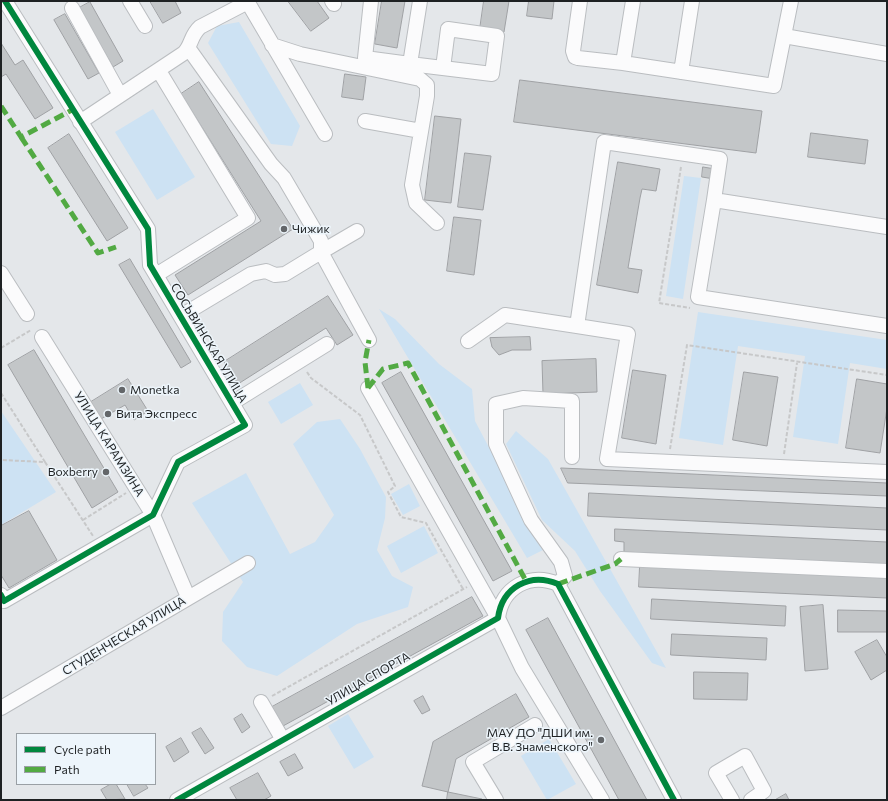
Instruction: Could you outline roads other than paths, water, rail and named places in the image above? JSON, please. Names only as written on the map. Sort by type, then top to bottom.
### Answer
[{"type":"street","name":"СОСЬВИНСКАЯ УЛИЦА","points":[[5,1],[148,229],[150,265],[245,425],[178,462],[153,515]]},
{"type":"street","points":[[130,1],[145,26]]},
{"type":"street","points":[[371,1],[365,58],[410,64],[492,74],[497,36],[448,29],[443,68]]},
{"type":"street","points":[[410,64],[420,1]]},
{"type":"street","points":[[580,1],[573,51],[575,57],[774,86],[791,1]]},
{"type":"street","points":[[623,63],[633,1]]},
{"type":"street","points":[[681,72],[692,1]]},
{"type":"street","points":[[326,134],[272,45],[248,2],[200,27],[194,33],[190,40],[189,49],[271,164],[284,178],[321,240],[321,252],[369,340]]},
{"type":"street","points":[[72,8],[120,95]]},
{"type":"street","points":[[784,36],[887,54]]},
{"type":"street","points":[[272,45],[300,54],[420,79],[427,85],[412,185],[412,194],[416,203],[436,223]]},
{"type":"street","points":[[80,122],[159,71],[189,49]]},
{"type":"street","points":[[156,275],[248,218],[159,71]]},
{"type":"street","points":[[365,121],[421,130]]},
{"type":"street","points":[[577,326],[604,142],[720,159],[698,297],[887,326]]},
{"type":"street","points":[[714,200],[887,227]]},
{"type":"street","points":[[181,316],[252,274],[266,271],[275,275],[285,274],[357,231]]},
{"type":"street","points":[[1,273],[27,314]]},
{"type":"street","points":[[468,341],[505,316],[628,334],[607,459],[887,472]]},
{"type":"street","name":"УЛИЦА КАРАМЗИНА","points":[[38,332],[153,515],[188,598]]},
{"type":"street","points":[[232,403],[327,344]]},
{"type":"street","points":[[368,388],[498,618],[522,668],[602,800]]},
{"type":"street","points":[[558,584],[565,576],[561,562],[531,520],[496,444],[496,404],[523,398],[572,401],[572,457]]},
{"type":"street","points":[[1,595],[4,601],[153,515]]},
{"type":"street","points":[[621,559],[887,571]]},
{"type":"street","name":"СТУДЕНЧЕСКАЯ УЛИЦА","points":[[1,708],[248,563]]},
{"type":"street","points":[[498,618],[502,602],[512,589],[519,584],[534,579],[543,579],[558,584],[674,800]]},
{"type":"street","name":"УЛИЦА СПОРТА","points":[[177,800],[498,618]]},
{"type":"street","points":[[261,702],[282,740]]},
{"type":"street","points":[[496,800],[473,762],[535,725]]},
{"type":"street","points":[[732,800],[716,773],[745,756],[764,791],[751,800]]},
{"type":"place","name":"Чижик","points":[[284,229]]},
{"type":"place","name":"Monetka","points":[[122,390]]},
{"type":"place","name":"Вита Экспресс","points":[[108,414]]},
{"type":"place","name":"Boxberry","points":[[106,472]]},
{"type":"place","name":"МАУ ДО \"ДШИ им. В.В. Знаменского\"","points":[[601,740]]}]
